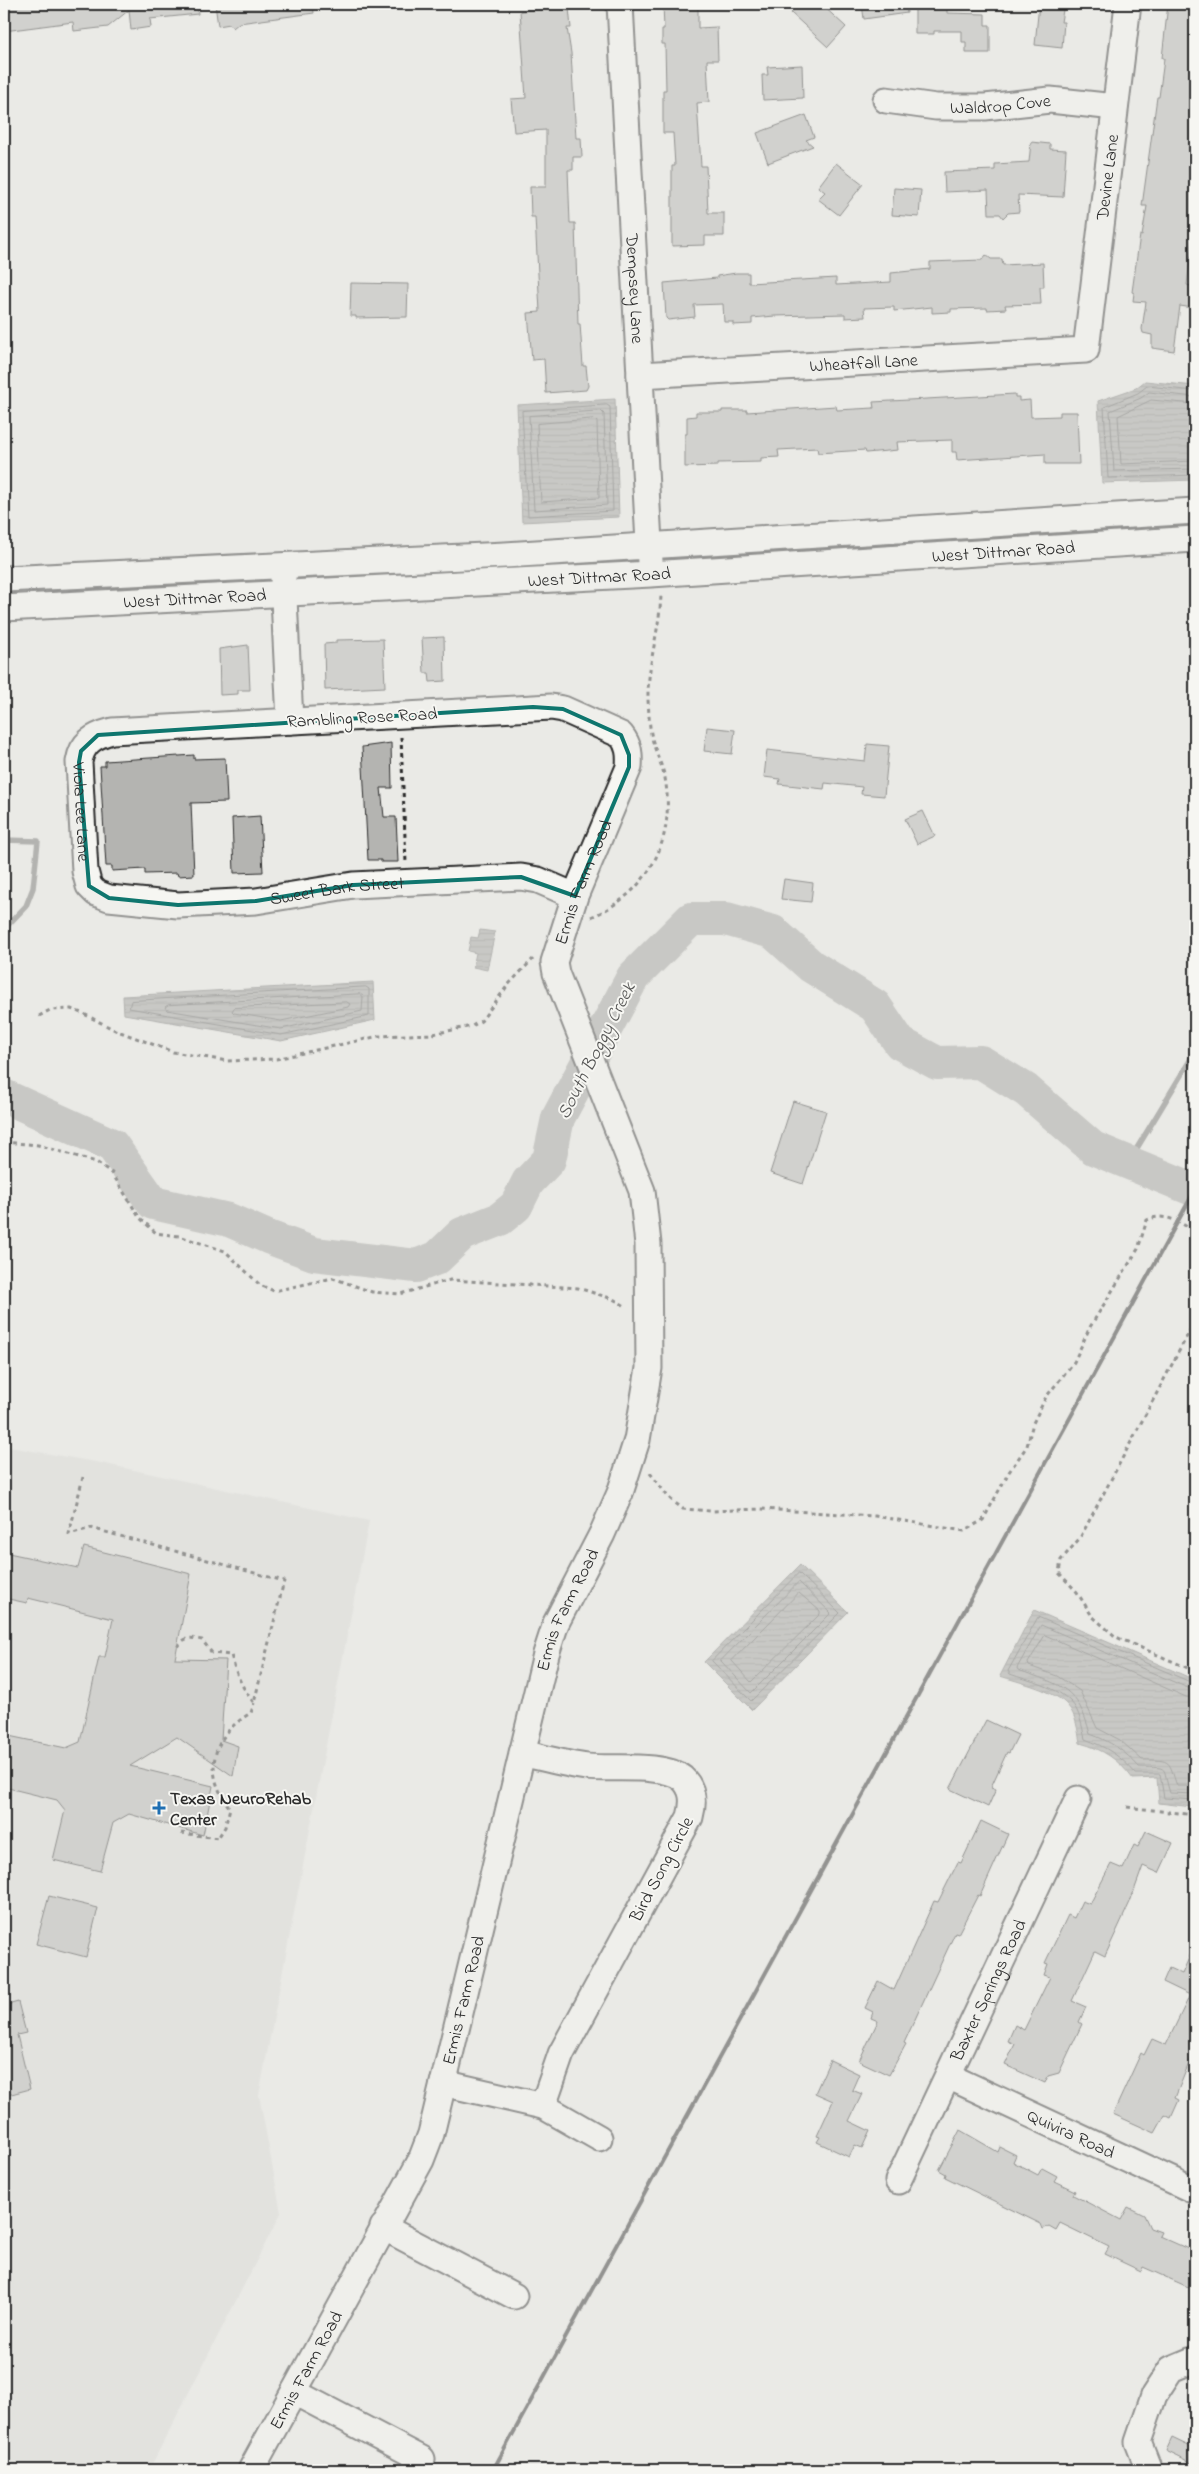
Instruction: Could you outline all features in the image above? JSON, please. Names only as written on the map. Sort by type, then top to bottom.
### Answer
[{"type":"street","name":"Dempsey Lane","points":[[620,4],[651,574]]},
{"type":"street","name":"Devine Lane","points":[[1086,350],[1128,4]]},
{"type":"street","name":"Waldrop Cove","points":[[886,100],[936,107],[985,107],[1050,100],[1115,106]]},
{"type":"street","name":"Wheatfall Lane","points":[[640,376],[1086,350]]},
{"type":"street","name":"West Dittmar Road","points":[[4,579],[650,546],[1195,510]]},
{"type":"street","name":"West Dittmar Road","points":[[4,608],[651,574],[1195,538]]},
{"type":"street","points":[[283,566],[290,721]]},
{"type":"street","name":"Rambling Rose Road","points":[[98,734],[112,731],[551,707],[563,709],[621,735]]},
{"type":"street","name":"Viola Lee Lane","points":[[96,893],[89,886],[85,871],[79,762],[81,751],[87,742],[98,734]]},
{"type":"street","name":"Ermis Farm Road","points":[[251,2470],[421,2160],[431,2134],[522,1753],[556,1623],[602,1534],[620,1493],[637,1440],[649,1368],[648,1244],[642,1191],[560,982],[554,962],[575,896],[628,767],[630,756],[627,743],[621,735]]},
{"type":"street","name":"Sweet Bark Street","points":[[96,893],[109,898],[168,904],[215,904],[256,901],[353,885],[521,877],[538,880],[575,896]]},
{"type":"street","name":"Bird Song Circle","points":[[522,1753],[586,1767],[665,1771],[681,1778],[686,1783],[691,1789],[694,1804],[690,1817],[561,2054],[543,2106]]},
{"type":"street","name":"Baxter Springs Road","points":[[898,2181],[1078,1799]]},
{"type":"street","name":"Quivira Road","points":[[948,2076],[1193,2184]]},
{"type":"street","points":[[443,2083],[543,2106],[599,2138]]},
{"type":"street","points":[[383,2227],[514,2296]]},
{"type":"street","points":[[1149,2470],[1138,2442],[1154,2395],[1170,2369],[1195,2359]]},
{"type":"street","points":[[294,2392],[422,2459]]},
{"type":"path","points":[[404,733],[400,739],[407,870]]},
{"type":"path","points":[[39,1016],[50,1010],[71,1009],[115,1030],[173,1052],[227,1061],[276,1059],[379,1036],[449,1032],[472,1026],[481,1022],[508,985],[537,955]]},
{"type":"path","points":[[1195,1321],[1080,1538],[1061,1560],[1059,1573],[1077,1592],[1092,1616],[1116,1637],[1195,1671]]},
{"type":"path","points":[[83,1477],[69,1534],[91,1528],[284,1581],[251,1713],[237,1721],[226,1732],[218,1748],[214,1768],[214,1781],[230,1808],[225,1827],[218,1838],[181,1832]]},
{"type":"path","points":[[177,1647],[182,1640],[190,1638],[202,1640],[212,1654],[231,1655],[245,1692],[254,1703]]},
{"type":"path","points":[[1127,1807],[1195,1816]]},
{"type":"highlighted area","points":[[533,707],[563,709],[621,735],[629,755],[629,767],[575,896],[521,877],[353,885],[256,901],[178,905],[109,898],[89,886],[79,762],[81,751],[98,735]]},
{"type":"shaded area","name":"Texas NeuroRehab Center","points":[[4,1446],[101,1463],[369,1521],[259,2095],[281,2213],[149,2470],[4,2470]]},
{"type":"water","points":[[1145,381],[1195,386],[1195,480],[1102,483],[1098,401],[1136,388]]},
{"type":"water","points":[[615,399],[619,517],[522,522],[517,405]]},
{"type":"water","points":[[480,930],[495,932],[487,970],[473,967],[476,953],[468,951],[471,937],[478,938]]},
{"type":"water","points":[[373,982],[375,1020],[281,1041],[124,1014],[123,996]]},
{"type":"water","points":[[800,1565],[848,1612],[752,1710],[704,1662]]},
{"type":"water","points":[[1034,1610],[1195,1680],[1195,1803],[1192,1807],[1159,1803],[1157,1778],[1133,1779],[1110,1756],[1096,1748],[1080,1743],[1073,1714],[1062,1700],[1036,1687],[1000,1676]]},
{"type":"building","points":[[4,4],[197,4],[198,14],[150,19],[151,27],[131,30],[129,10],[108,27],[74,31],[73,22],[4,31]]},
{"type":"building","points":[[215,4],[313,4],[314,13],[239,23],[233,28],[230,24],[218,26]]},
{"type":"building","points":[[663,4],[698,4],[698,28],[717,27],[718,60],[707,60],[709,102],[697,103],[701,166],[706,166],[708,213],[724,213],[724,236],[705,236],[705,245],[672,246],[672,166],[675,166],[673,133],[663,133],[663,90],[666,90],[665,44],[662,44],[662,29],[664,29]]},
{"type":"building","points":[[799,4],[821,4],[846,27],[828,47],[791,13]]},
{"type":"building","points":[[862,4],[906,4],[907,13],[864,19]]},
{"type":"building","points":[[915,4],[947,4],[947,13],[985,14],[985,25],[990,25],[990,53],[966,53],[966,42],[962,42],[962,31],[934,31],[934,34],[915,34]]},
{"type":"building","points":[[1039,4],[1064,4],[1061,22],[1064,22],[1062,48],[1035,45]]},
{"type":"building","points":[[1168,4],[1195,4],[1195,221],[1187,285],[1195,287],[1193,308],[1180,306],[1174,351],[1152,348],[1152,335],[1143,333],[1142,329],[1146,302],[1133,301],[1134,293],[1132,292],[1140,235],[1142,236],[1147,206],[1142,206],[1163,67],[1164,58],[1162,58]]},
{"type":"building","points":[[569,8],[571,28],[567,28],[571,53],[576,138],[581,138],[582,157],[573,157],[573,170],[568,170],[570,223],[575,223],[578,324],[580,324],[583,366],[586,366],[588,386],[586,390],[546,393],[544,359],[532,360],[528,313],[540,312],[535,217],[531,217],[530,187],[546,187],[546,130],[514,132],[511,99],[526,98],[520,11]]},
{"type":"building","points":[[802,65],[803,98],[763,100],[762,75],[768,75],[767,67]]},
{"type":"building","points":[[806,115],[814,137],[806,140],[813,146],[768,163],[757,133]]},
{"type":"building","points":[[1031,142],[1050,144],[1050,149],[1066,150],[1063,197],[1018,195],[1019,212],[1008,213],[1003,218],[1000,214],[989,214],[988,190],[945,192],[944,172],[995,170],[995,164],[1029,162]]},
{"type":"building","points":[[836,163],[863,184],[839,215],[818,199],[825,192],[818,187]]},
{"type":"building","points":[[894,188],[921,190],[919,217],[892,215]]},
{"type":"building","points":[[986,255],[991,259],[1002,259],[1003,265],[1043,263],[1044,287],[1040,287],[1041,304],[1005,305],[1006,309],[951,309],[951,312],[932,313],[932,307],[894,311],[894,307],[864,308],[865,317],[845,318],[845,314],[775,316],[752,318],[752,324],[733,325],[733,322],[724,322],[723,304],[694,305],[695,317],[668,320],[666,318],[664,283],[717,278],[717,276],[736,273],[749,273],[749,283],[836,278],[836,285],[891,282],[891,273],[930,269],[930,262],[982,260]]},
{"type":"building","points":[[351,283],[408,284],[407,317],[356,318],[356,316],[350,316]]},
{"type":"building","points":[[1015,394],[1015,397],[1019,397],[1019,401],[1030,400],[1031,417],[1060,416],[1060,412],[1077,412],[1079,464],[1045,464],[1045,454],[957,460],[956,452],[952,452],[952,440],[897,442],[898,450],[866,453],[865,450],[818,453],[817,448],[778,450],[779,457],[761,458],[761,462],[718,463],[718,466],[685,467],[687,417],[696,416],[696,412],[747,410],[747,412],[836,406],[837,410],[874,408],[873,402]]},
{"type":"building","points":[[444,637],[445,681],[430,682],[429,673],[424,673],[422,638]]},
{"type":"building","points":[[383,639],[385,687],[325,690],[324,644],[336,643],[336,640]]},
{"type":"building","points":[[248,645],[250,690],[238,690],[238,694],[220,695],[219,649]]},
{"type":"building","points":[[707,727],[735,730],[732,754],[704,751]]},
{"type":"building","points":[[391,743],[392,788],[381,788],[384,817],[396,817],[398,862],[381,862],[381,860],[368,860],[362,747]]},
{"type":"building","points":[[867,744],[889,746],[884,796],[861,794],[862,787],[825,783],[824,789],[779,784],[780,779],[764,777],[767,750],[865,761]]},
{"type":"building","points":[[194,755],[194,759],[225,758],[227,802],[191,803],[194,875],[178,876],[177,873],[145,874],[145,869],[112,871],[112,866],[106,866],[100,766],[105,766],[105,761]]},
{"type":"building","points":[[923,811],[935,836],[917,844],[905,819]]},
{"type":"building","points":[[260,816],[263,872],[234,873],[232,818]]},
{"type":"building","points":[[784,879],[813,883],[811,902],[781,899]]},
{"type":"building","points":[[793,1101],[826,1111],[803,1184],[770,1173]]},
{"type":"building","points":[[84,1547],[191,1574],[175,1659],[226,1660],[221,1740],[238,1746],[233,1776],[177,1737],[130,1766],[213,1786],[203,1835],[129,1814],[113,1823],[100,1871],[53,1860],[65,1810],[57,1800],[4,1787],[4,1735],[66,1748],[80,1742],[99,1657],[105,1657],[113,1619],[28,1598],[27,1603],[4,1598],[4,1552],[78,1568]]},
{"type":"building","points":[[986,1720],[1018,1735],[1009,1753],[1007,1752],[991,1787],[996,1789],[988,1807],[950,1789]]},
{"type":"building","points":[[981,1821],[1008,1834],[980,1896],[978,1895],[958,1934],[955,1933],[904,2043],[906,2044],[889,2075],[859,2061],[878,2021],[871,2018],[873,2012],[865,2008],[878,1981],[894,1990],[934,1901],[938,1902],[958,1862],[961,1863]]},
{"type":"building","points":[[1146,1831],[1173,1843],[1159,1873],[1143,1866],[1130,1902],[1105,1956],[1095,1951],[1072,2001],[1086,2007],[1079,2022],[1082,2024],[1059,2073],[1048,2076],[1045,2083],[1005,2065],[1015,2044],[1008,2041],[1015,2025],[1024,2030],[1050,1977],[1044,1975],[1048,1964],[1045,1963],[1068,1915],[1074,1918],[1082,1901],[1090,1904],[1111,1864],[1123,1869],[1134,1845],[1138,1847]]},
{"type":"building","points":[[49,1896],[98,1908],[86,1957],[36,1944]]},
{"type":"building","points":[[1195,1944],[1195,2048],[1175,2098],[1179,2100],[1171,2118],[1165,2115],[1155,2133],[1113,2114],[1141,2053],[1144,2055],[1152,2039],[1166,2045],[1190,1995],[1163,1982],[1169,1968],[1182,1974]]},
{"type":"building","points":[[18,2002],[26,2033],[17,2035],[30,2089],[4,2096],[4,2006]]},
{"type":"building","points":[[830,2060],[859,2074],[852,2090],[862,2094],[849,2121],[870,2131],[862,2148],[855,2145],[849,2157],[817,2142],[820,2137],[817,2136],[833,2101],[815,2093]]},
{"type":"building","points":[[960,2130],[998,2152],[1000,2147],[1016,2155],[1013,2162],[1038,2175],[1042,2168],[1057,2176],[1054,2181],[1075,2191],[1073,2195],[1121,2220],[1128,2207],[1144,2215],[1150,2228],[1161,2232],[1159,2236],[1195,2252],[1195,2290],[1143,2267],[1141,2271],[1105,2254],[1109,2247],[1060,2223],[1056,2230],[1049,2226],[1043,2229],[1041,2224],[945,2177],[946,2174],[939,2170]]},
{"type":"building","points":[[1172,2438],[1195,2449],[1195,2465],[1166,2451]]},
{"type":"waterway","points":[[4,840],[38,841],[33,888],[26,906],[4,929]]},
{"type":"waterway","name":"South Boggy Creek","points":[[4,1096],[112,1145],[153,1203],[229,1220],[314,1254],[416,1266],[437,1258],[462,1234],[500,1219],[516,1206],[528,1182],[549,1160],[558,1118],[633,977],[691,919],[726,919],[773,932],[811,966],[875,1006],[900,1043],[937,1063],[981,1062],[1026,1090],[1093,1148],[1195,1190]]},
{"type":"waterway","points":[[1128,1163],[1195,1052]]},
{"type":"railway","points":[[493,2470],[1195,1190]]},
{"type":"place","name":"Texas NeuroRehab Center","points":[[159,1808]]}]
